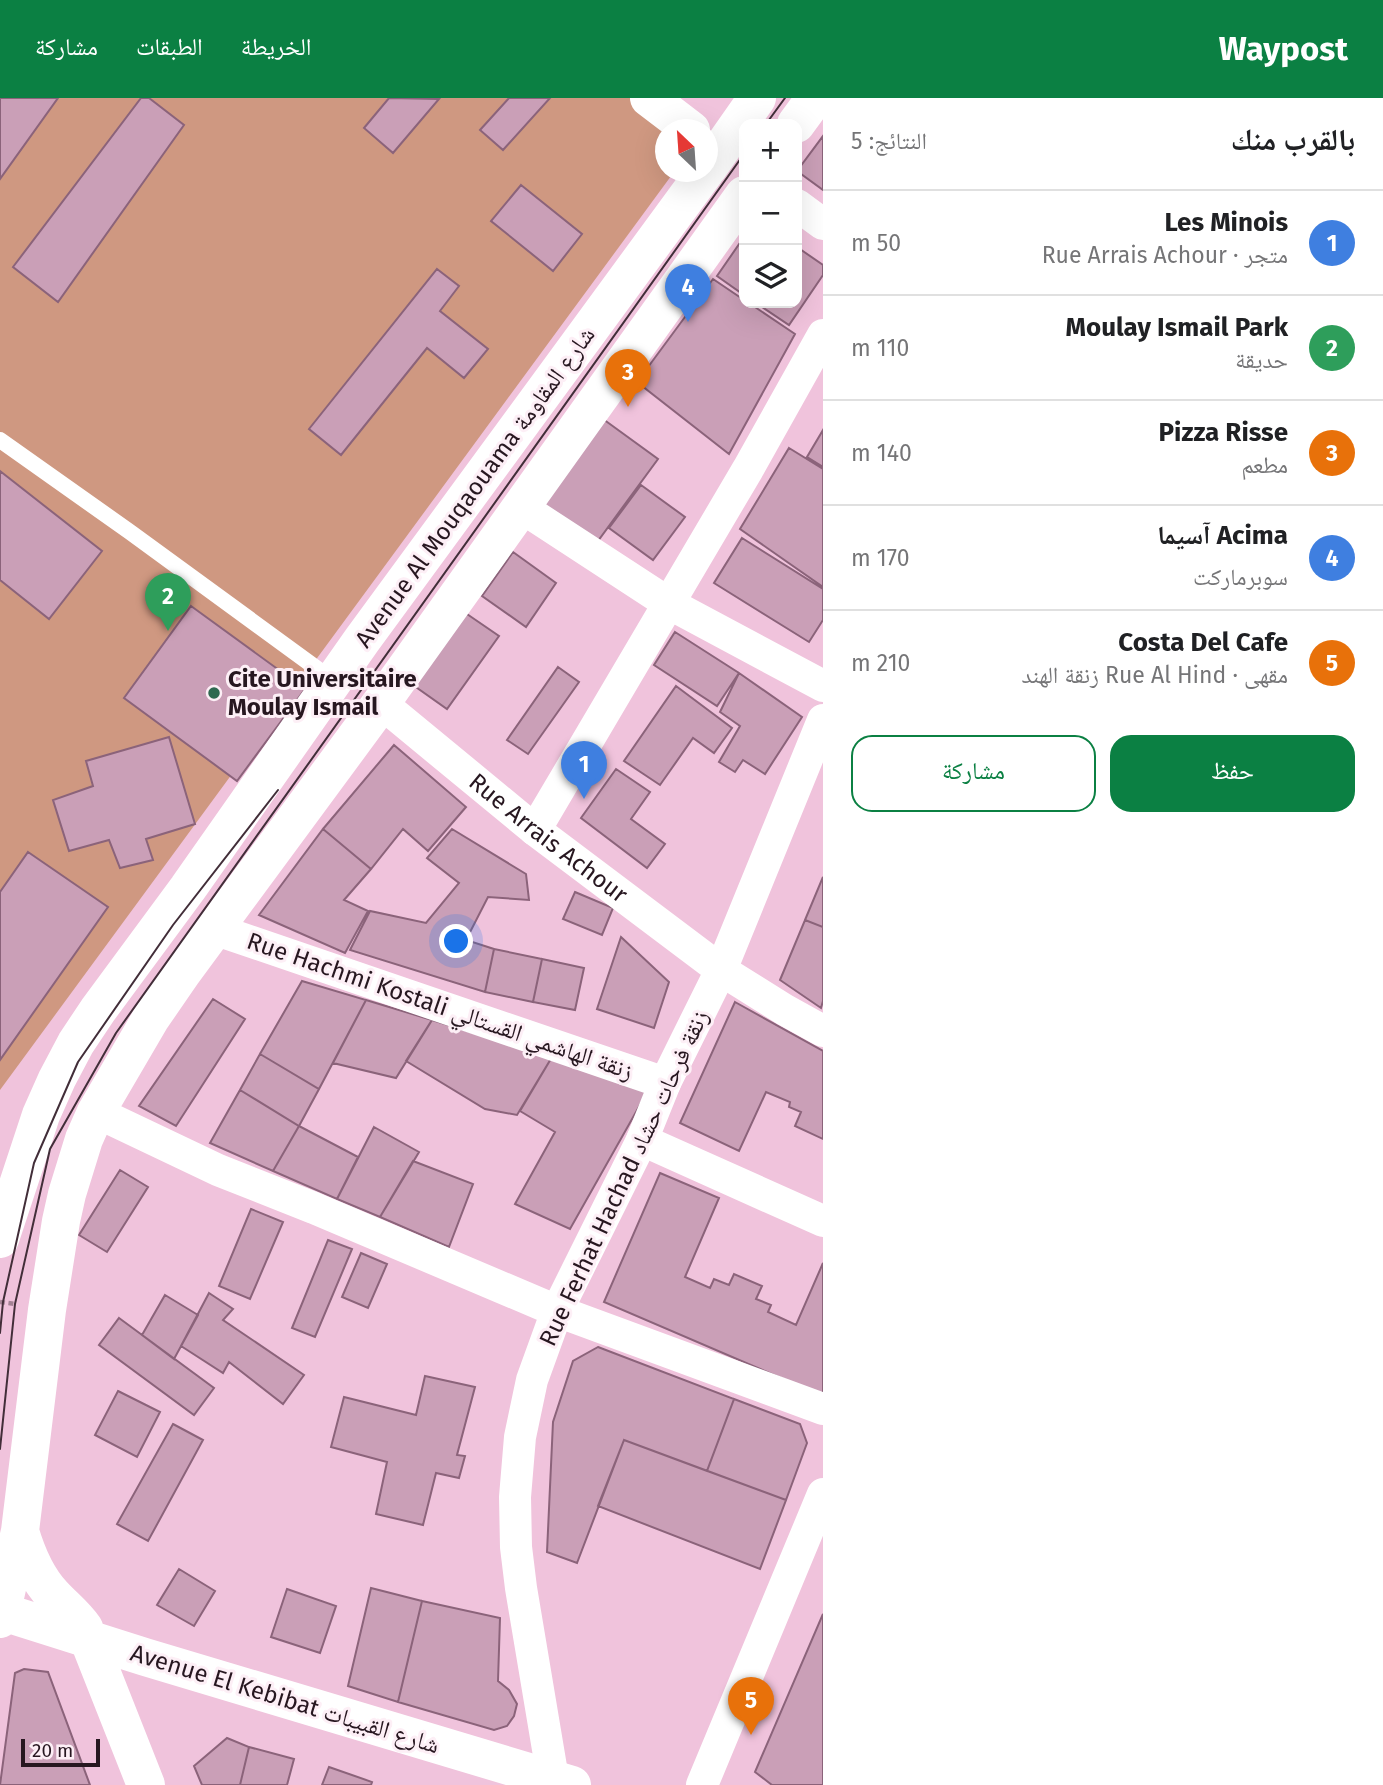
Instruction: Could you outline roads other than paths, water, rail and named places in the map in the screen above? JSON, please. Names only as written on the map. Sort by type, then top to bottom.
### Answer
[{"type":"main road","points":[[649,98],[671,119]]},
{"type":"main road","name":"Avenue Al Mouqaouama شارع المقاومة","points":[[718,139],[757,98]]},
{"type":"main road","points":[[800,119],[815,98]]},
{"type":"main road","name":"Avenue Al Mouqaouama شارع المقاومة","points":[[0,1239],[41,1115],[76,1043],[685,182]]},
{"type":"main road","name":"Avenue Al Mouqaouama شارع المقاومة","points":[[1,1614],[20,1531],[47,1310],[61,1221],[84,1139],[96,1112],[151,1018],[381,703],[739,202]]},
{"type":"main road","points":[[20,1531],[25,1549],[38,1575],[55,1597],[77,1618],[89,1639],[146,1785]]},
{"type":"main road","name":"Avenue El Kebibat شارع القبيبات","points":[[1,1614],[562,1782]]},
{"type":"street","points":[[802,209],[823,224]]},
{"type":"street","points":[[534,830],[748,469],[823,335]]},
{"type":"street","points":[[521,508],[668,603],[823,686]]},
{"type":"street","name":"Rue Arrais Achour","points":[[381,703],[534,830],[721,970],[823,1031]]},
{"type":"street","name":"Rue Ferhat Hachad زنقة فرحات حشاد","points":[[562,1782],[521,1588],[516,1547],[515,1497],[520,1437],[532,1380],[558,1311],[721,970],[823,720]]},
{"type":"street","name":"Rue Hachmi Kostali زنقة الهاشمي القستالي","points":[[214,929],[666,1083]]},
{"type":"street","points":[[96,1112],[218,1170],[558,1311],[823,1409]]},
{"type":"street","points":[[642,1139],[823,1221]]},
{"type":"street","points":[[702,1785],[823,1494]]},
{"type":"lane","points":[[0,440],[130,531],[334,681]]},
{"type":"tram line","points":[[770,119],[785,98]]},
{"type":"tram line","points":[[0,1449],[15,1304],[50,1149],[116,1033],[739,161]]},
{"type":"tram line","points":[[0,1333],[3,1302],[34,1163],[78,1062],[173,925],[278,790]]},
{"type":"place","name":"Acima آسيما","points":[[688,322]]},
{"type":"place","name":"Pizza Risse","points":[[628,407]]},
{"type":"place","name":"Moulay Ismail Park","points":[[168,631]]},
{"type":"place","name":"Cite Universitaire Moulay Ismail","points":[[214,693]]},
{"type":"place","name":"Les Minois","points":[[584,799]]},
{"type":"place","name":"Costa Del Cafe","points":[[751,1735]]}]
